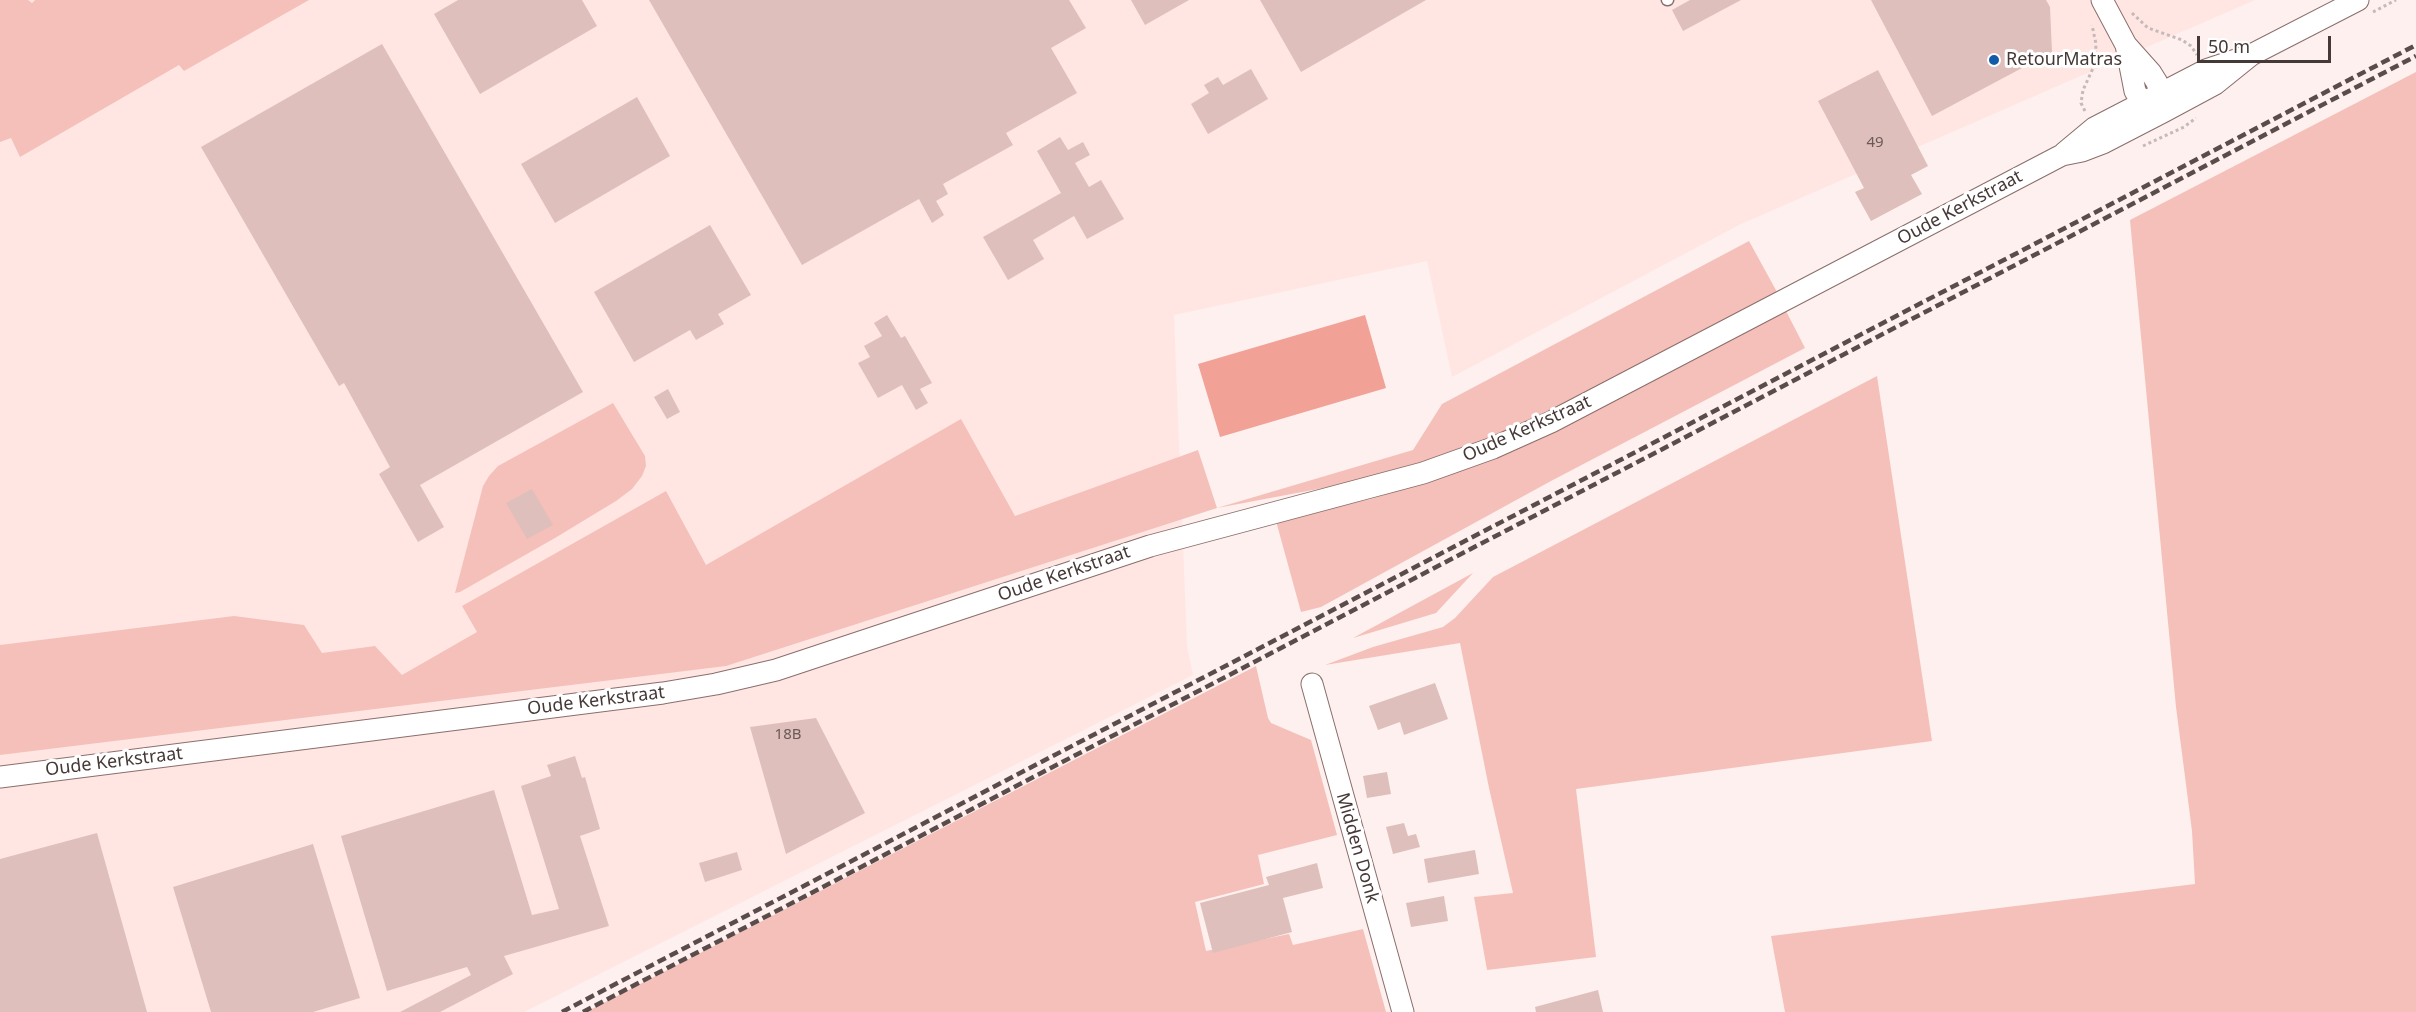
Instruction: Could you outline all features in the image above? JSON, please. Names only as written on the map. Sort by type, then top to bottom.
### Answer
[{"type":"street","points":[[2102,0],[2126,45],[2151,73],[2162,103],[2142,103],[2132,82],[2126,45]]},
{"type":"street","name":"Oude Kerkstraat","points":[[0,777],[663,693],[776,670],[1150,546],[1423,473],[1492,448],[1562,416],[2062,155],[2103,143],[2206,70],[2251,55],[2358,0]]},
{"type":"street","name":"Oude Kerkstraat","points":[[2162,103],[2215,84],[2251,55]]},
{"type":"street","name":"Oude Kerkstraat","points":[[2062,155],[2075,141],[2094,128],[2142,103]]},
{"type":"street","name":"Midden Donk","points":[[1312,684],[1403,1012]]},
{"type":"path","points":[[2126,8],[2148,28],[2182,40],[2191,46],[2206,70]]},
{"type":"path","points":[[2092,23],[2096,44],[2095,64],[2083,90],[2081,103],[2094,128]]},
{"type":"shaded area","points":[[0,0],[2255,0],[1741,224],[1452,377],[1427,261],[1174,315],[1187,646],[1193,675],[524,1012],[0,1012]]},
{"type":"shaded area","points":[[0,0],[28,0],[32,3],[35,0],[309,0],[184,71],[179,65],[20,157],[11,138],[0,142]]},
{"type":"shaded area","points":[[2416,72],[2416,1012],[1785,1012],[1771,936],[2195,884],[2192,831],[2176,707],[2130,220]]},
{"type":"shaded area","points":[[1749,241],[1777,292],[1589,391],[1460,451],[1366,480],[1217,508],[1413,450],[1442,404]]},
{"type":"shaded area","points":[[1785,309],[1805,348],[1551,481],[1321,607],[1301,612],[1276,521],[1371,499],[1467,469],[1509,452]]},
{"type":"shaded area","points":[[1365,315],[1386,388],[1220,437],[1198,364]]},
{"type":"shaded area","points":[[1877,376],[1932,741],[1576,789],[1596,957],[1487,970],[1474,897],[1513,893],[1460,643],[1325,665],[1373,647],[1443,627],[1455,618],[1493,577]]},
{"type":"shaded area","points":[[613,403],[645,456],[646,466],[632,489],[555,538],[455,593],[483,486],[489,476],[498,466]]},
{"type":"shaded area","points":[[961,419],[1015,516],[1198,450],[1217,508],[726,666],[0,755],[0,645],[234,616],[304,625],[322,653],[375,646],[402,675],[477,632],[462,606],[666,491],[706,565]]},
{"type":"shaded area","points":[[1473,573],[1436,613],[1353,638]]},
{"type":"shaded area","points":[[1256,666],[1271,723],[1311,740],[1337,835],[1258,855],[1264,884],[1195,902],[1206,951],[1289,934],[1293,945],[1363,929],[1386,1012],[586,1012]]},
{"type":"building","points":[[458,0],[582,0],[597,26],[480,94],[434,14]]},
{"type":"building","points":[[649,0],[1069,0],[1086,28],[1051,48],[1077,93],[1006,133],[1013,145],[943,184],[948,194],[936,201],[944,215],[932,223],[919,199],[802,265]]},
{"type":"building","points":[[1131,0],[1189,0],[1145,25]]},
{"type":"building","points":[[1260,0],[1426,0],[1301,72]]},
{"type":"building","points":[[1690,0],[1741,0],[1683,31],[1672,10]]},
{"type":"building","points":[[1871,0],[2046,0],[2050,7],[2052,52],[1932,116]]},
{"type":"building","points":[[382,44],[583,392],[420,485],[444,527],[418,542],[379,474],[390,467],[344,383],[339,386],[201,147]]},
{"type":"building","points":[[1251,69],[1268,99],[1208,134],[1191,104],[1209,93],[1204,85],[1218,77],[1223,85]]},
{"type":"building","points":[[1878,70],[1928,166],[1911,175],[1922,194],[1871,221],[1855,192],[1864,188],[1818,101]]},
{"type":"building","points":[[637,97],[670,156],[555,223],[521,164]]},
{"type":"building","points":[[1060,137],[1068,150],[1083,142],[1090,155],[1075,163],[1089,187],[1101,180],[1124,219],[1087,239],[1074,216],[1033,240],[1044,259],[1008,280],[983,237],[1061,193],[1037,151]]},
{"type":"building","points":[[710,225],[751,295],[718,314],[724,324],[696,340],[690,330],[634,362],[594,292]]},
{"type":"building","points":[[887,315],[901,338],[905,336],[932,383],[920,389],[928,403],[916,410],[902,385],[878,398],[858,363],[870,357],[864,346],[882,336],[874,323]]},
{"type":"building","points":[[668,389],[680,412],[667,419],[654,397]]},
{"type":"building","points":[[532,489],[553,525],[527,539],[506,503]]},
{"type":"building","points":[[1435,683],[1448,719],[1404,735],[1400,722],[1378,730],[1369,706]]},
{"type":"building","points":[[816,718],[865,813],[786,854],[750,727]]},
{"type":"building","points":[[575,756],[582,778],[585,777],[600,829],[580,836],[609,926],[504,956],[513,974],[440,1012],[400,1012],[471,975],[467,967],[387,991],[341,836],[494,790],[532,915],[559,909],[521,786],[551,776],[547,765]]},
{"type":"building","points":[[1387,772],[1391,794],[1367,798],[1363,776]]},
{"type":"building","points":[[1404,823],[1408,836],[1416,834],[1420,847],[1393,854],[1386,827]]},
{"type":"building","points":[[97,833],[147,1012],[0,1012],[0,859]]},
{"type":"building","points":[[313,844],[360,998],[313,1012],[211,1012],[173,887]]},
{"type":"building","points":[[1475,850],[1479,874],[1428,883],[1424,859]]},
{"type":"building","points":[[737,852],[742,870],[705,882],[699,863]]},
{"type":"building","points":[[1317,863],[1323,888],[1283,898],[1292,932],[1213,953],[1200,903],[1269,885],[1266,877]]},
{"type":"building","points":[[1444,896],[1448,921],[1411,927],[1406,903]]},
{"type":"building","points":[[1598,990],[1603,1012],[1536,1012],[1535,1007]]},
{"type":"railway","points":[[562,1012],[2416,45]]},
{"type":"railway","points":[[583,1012],[2416,56]]},
{"type":"place","name":"RetourMatras","points":[[1994,60]]}]
